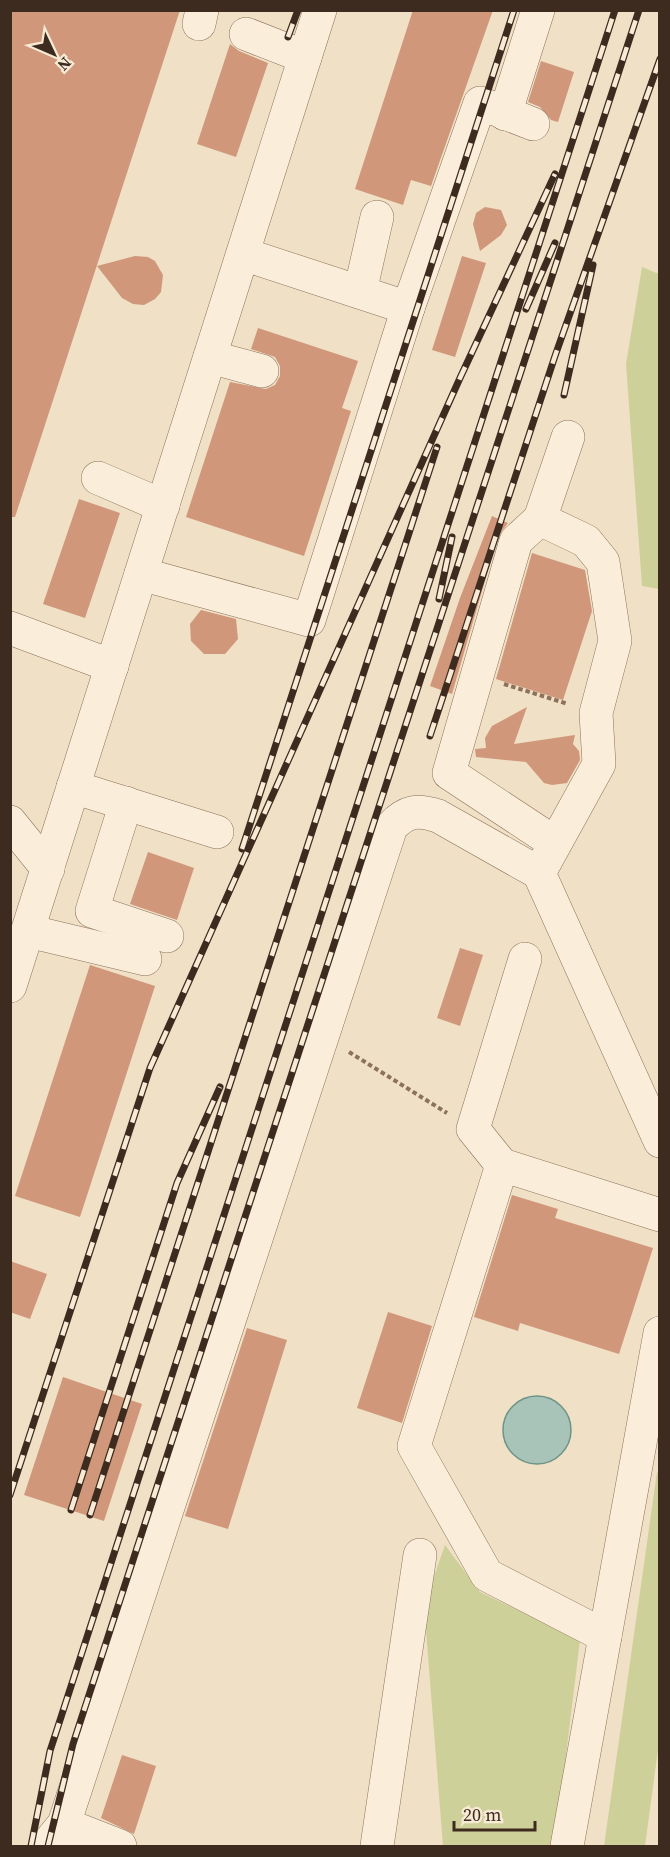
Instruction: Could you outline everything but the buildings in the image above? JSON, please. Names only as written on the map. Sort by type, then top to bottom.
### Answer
[{"type":"lane","points":[[10,986],[163,506],[186,467],[202,418],[210,357],[320,10]]},
{"type":"lane","points":[[141,574],[309,620],[408,308],[480,103],[519,119],[538,10]]},
{"type":"lane","points":[[246,34],[305,57]]},
{"type":"lane","points":[[360,292],[377,217]]},
{"type":"lane","points":[[243,254],[408,308]]},
{"type":"lane","points":[[210,357],[262,371]]},
{"type":"lane","points":[[555,843],[449,773],[516,541],[540,519],[568,436]]},
{"type":"lane","points":[[98,478],[163,506]]},
{"type":"lane","points":[[539,873],[599,764],[596,713],[615,641],[603,561],[586,541],[540,519]]},
{"type":"lane","points":[[10,628],[112,666]]},
{"type":"lane","points":[[74,787],[217,832]]},
{"type":"lane","points":[[126,803],[121,859],[92,911],[167,936]]},
{"type":"lane","points":[[120,1846],[60,1839],[391,826],[400,817],[410,812],[424,811],[438,816],[539,873],[660,1141]]},
{"type":"lane","points":[[10,822],[48,869]]},
{"type":"lane","points":[[28,931],[145,959]]},
{"type":"lane","points":[[525,959],[473,1129],[502,1165],[660,1215]]},
{"type":"lane","points":[[502,1165],[414,1446],[487,1575],[605,1636]]},
{"type":"lane","points":[[567,1846],[660,1333]]},
{"type":"lane","points":[[377,1846],[420,1555]]},
{"type":"path","points":[[477,676],[596,713]]},
{"type":"path","points":[[322,1036],[473,1129]]},
{"type":"green space","points":[[642,267],[659,274],[659,589],[642,586],[626,364]]},
{"type":"green space","points":[[657,1472],[660,1475],[660,1735],[645,1846],[604,1846]]},
{"type":"green space","points":[[445,1545],[480,1592],[580,1640],[555,1846],[443,1846],[424,1605]]},
{"type":"shaded area","points":[[537,1396],[550,1399],[561,1406],[568,1417],[571,1430],[568,1443],[561,1454],[550,1461],[537,1464],[524,1461],[513,1454],[506,1443],[503,1430],[506,1417],[513,1406],[524,1399]]},
{"type":"railway","points":[[288,37],[298,10]]},
{"type":"railway","points":[[242,849],[514,10]]},
{"type":"railway","points":[[31,1846],[50,1751],[615,10]]},
{"type":"railway","points":[[48,1846],[73,1744],[639,10]]},
{"type":"railway","points":[[430,736],[555,356],[660,59]]},
{"type":"railway","points":[[10,1495],[150,1068],[460,378],[555,174]]},
{"type":"railway","points":[[526,309],[555,243]]},
{"type":"railway","points":[[564,395],[593,265]]},
{"type":"railway","points":[[90,1515],[437,447]]},
{"type":"railway","points":[[439,599],[452,537]]},
{"type":"railway","points":[[71,1510],[177,1183],[220,1087]]}]
